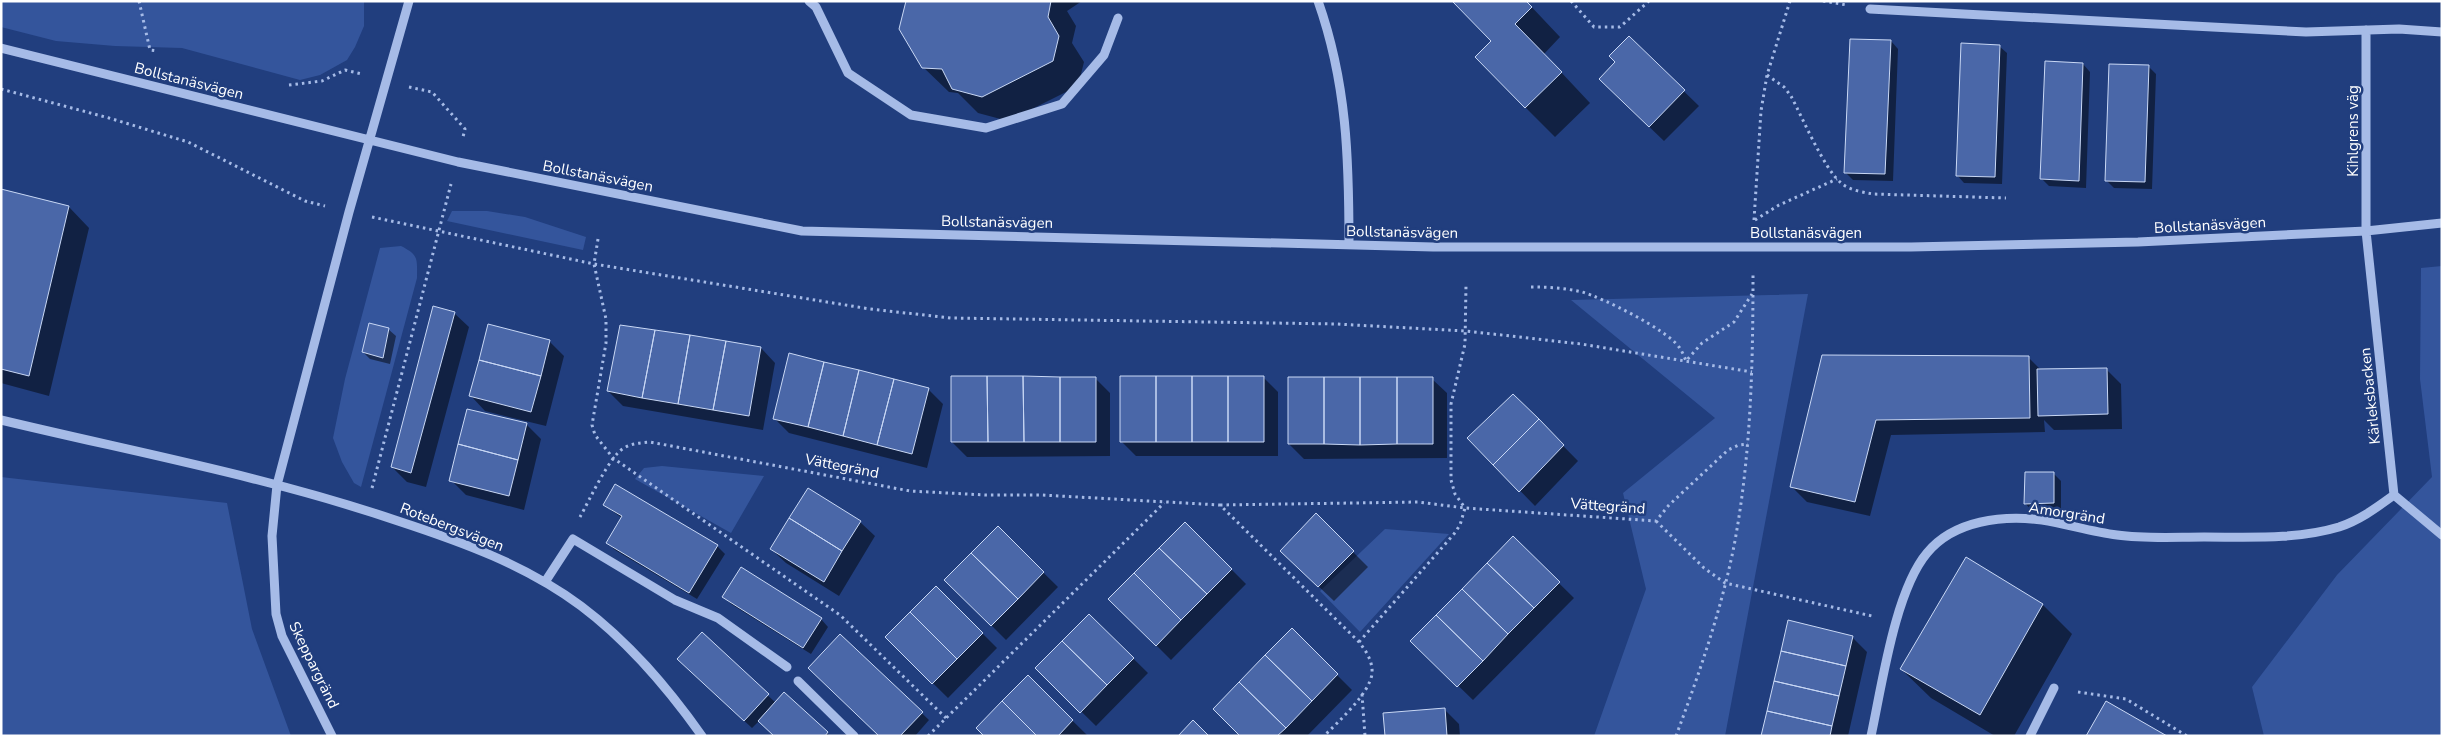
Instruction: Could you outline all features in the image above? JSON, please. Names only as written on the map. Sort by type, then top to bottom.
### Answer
[{"type":"street","points":[[277,485],[349,212],[409,1]]},
{"type":"street","points":[[809,1],[816,7],[848,73],[911,115],[986,128],[1062,104],[1104,55],[1118,18]]},
{"type":"street","points":[[1318,1],[1327,27],[1341,88],[1348,141],[1349,245]]},
{"type":"street","points":[[1870,8],[2306,32],[2399,29],[2442,32]]},
{"type":"street","name":"Kihlgrens väg","points":[[2366,30],[2366,231]]},
{"type":"street","name":"Bollstanäsvägen","points":[[1,48],[458,162],[802,231],[1433,248],[1911,247],[2138,242],[2366,231],[2442,223]]},
{"type":"street","name":"Kärleksbacken","points":[[2366,231],[2394,495]]},
{"type":"street","name":"Rotebergsvägen","points":[[1,420],[277,485],[365,509],[457,540],[497,557],[545,582],[580,606],[621,639],[654,673],[702,736]]},
{"type":"street","name":"Skeppargränd","points":[[277,485],[272,536],[276,614],[282,636],[332,736]]},
{"type":"street","points":[[2394,495],[2442,535]]},
{"type":"street","name":"Amorgränd","points":[[1871,736],[1897,622],[1916,569],[1928,552],[1947,534],[1979,522],[2041,520],[2116,535],[2252,537],[2315,534],[2365,516],[2394,495]]},
{"type":"street","points":[[545,582],[573,539],[675,600],[718,618],[786,667]]},
{"type":"street","points":[[798,680],[854,736]]},
{"type":"street","points":[[2030,736],[2054,688]]},
{"type":"path","points":[[139,1],[150,50],[158,51]]},
{"type":"path","points":[[1571,1],[1594,27],[1620,27],[1649,1]]},
{"type":"path","points":[[1790,1],[1767,75],[1761,111],[1754,220],[1779,205],[1837,179]]},
{"type":"path","points":[[288,85],[322,81],[345,70],[432,92],[465,129],[458,162],[365,509]]},
{"type":"path","points":[[1767,75],[1784,87],[1791,96],[1831,172],[1837,179],[1855,190],[1873,194],[2006,198]]},
{"type":"path","points":[[1,89],[109,118],[188,142],[305,201],[438,233],[594,264],[870,309],[951,318],[1336,324],[1466,331],[1556,341],[1752,372]]},
{"type":"path","points":[[598,239],[594,264],[606,319],[606,343],[592,425],[594,435],[613,458],[840,615],[946,718]]},
{"type":"path","points":[[1676,736],[1709,640],[1725,583],[1740,510],[1748,444],[1752,372],[1753,273]]},
{"type":"path","points":[[1359,642],[1460,525],[1465,508],[1455,494],[1451,480],[1451,404],[1462,361],[1466,331],[1466,286]]},
{"type":"path","points":[[1532,287],[1583,292],[1605,301],[1667,336],[1678,346],[1686,361]]},
{"type":"path","points":[[1686,361],[1702,343],[1734,322],[1753,292]]},
{"type":"path","name":"Vättegränd","points":[[573,539],[580,517],[613,458],[622,448],[634,443],[650,442],[910,491],[985,495],[1042,495],[1220,506],[1418,502],[1465,508],[1656,521],[1669,504],[1728,450],[1739,445],[1748,444]]},
{"type":"path","points":[[928,736],[1164,503]]},
{"type":"path","points":[[1220,506],[1359,642],[1369,655],[1372,674],[1362,694],[1324,736]]},
{"type":"path","points":[[1656,521],[1704,568],[1725,583],[1897,622]]},
{"type":"path","points":[[2054,688],[2126,699],[2187,736]]},
{"type":"path","points":[[1362,694],[1365,736]]},
{"type":"shaded area","points":[[1,1],[364,1],[364,26],[347,60],[320,75],[300,80],[182,48],[115,46],[56,41],[1,27]]},
{"type":"shaded area","points":[[452,211],[487,211],[525,217],[586,237],[583,250],[447,221]]},
{"type":"shaded area","points":[[401,246],[411,252],[416,258],[417,278],[361,487],[354,483],[342,462],[333,438],[345,379],[380,248]]},
{"type":"shaded area","points":[[2442,266],[2442,736],[2264,736],[2252,687],[2337,575],[2432,477],[2420,379],[2421,268]]},
{"type":"shaded area","points":[[1808,294],[1725,736],[1594,736],[1646,589],[1623,493],[1715,418],[1571,300]]},
{"type":"shaded area","points":[[662,466],[764,476],[731,533],[635,479],[644,468]]},
{"type":"shaded area","points":[[1,477],[227,503],[252,629],[291,736],[1,736]]},
{"type":"shaded area","points":[[1385,529],[1449,534],[1360,632],[1320,591]]},
{"type":"building","points":[[906,1],[1051,1],[1048,17],[1059,36],[1053,61],[982,97],[952,89],[942,69],[922,68],[899,29]]},
{"type":"building","points":[[1452,1],[1526,1],[1532,7],[1515,24],[1562,72],[1525,108],[1475,57],[1491,41]]},
{"type":"building","points":[[1629,36],[1685,90],[1649,127],[1599,79],[1615,62],[1609,56]]},
{"type":"building","points":[[1850,39],[1891,40],[1885,174],[1844,173]]},
{"type":"building","points":[[1961,43],[2000,45],[1995,177],[1956,176]]},
{"type":"building","points":[[2045,61],[2083,63],[2079,181],[2040,179]]},
{"type":"building","points":[[2109,64],[2149,65],[2145,182],[2105,181]]},
{"type":"building","points":[[1,189],[69,206],[29,376],[1,369]]},
{"type":"building","points":[[433,306],[455,312],[411,473],[391,467]]},
{"type":"building","points":[[369,323],[389,328],[383,358],[362,352]]},
{"type":"building","points":[[488,324],[550,340],[541,376],[479,360]]},
{"type":"building","points":[[620,325],[655,330],[642,398],[607,391]]},
{"type":"building","points":[[655,330],[690,335],[678,404],[642,398]]},
{"type":"building","points":[[690,335],[726,341],[713,410],[678,404]]},
{"type":"building","points":[[726,341],[761,347],[749,416],[713,410]]},
{"type":"building","points":[[789,353],[824,362],[808,427],[773,419]]},
{"type":"building","points":[[1822,355],[2029,356],[2030,418],[1876,420],[1855,502],[1790,487]]},
{"type":"building","points":[[479,360],[541,376],[531,412],[469,396]]},
{"type":"building","points":[[824,362],[859,370],[843,436],[808,427]]},
{"type":"building","points":[[2107,368],[2108,414],[2038,416],[2037,369]]},
{"type":"building","points":[[859,370],[894,379],[877,445],[843,436]]},
{"type":"building","points":[[951,376],[987,376],[988,442],[951,442]]},
{"type":"building","points":[[987,376],[1023,376],[1024,442],[988,442]]},
{"type":"building","points":[[1023,376],[1060,377],[1060,442],[1024,442]]},
{"type":"building","points":[[1120,376],[1156,376],[1156,442],[1120,442]]},
{"type":"building","points":[[1156,376],[1192,376],[1192,442],[1156,442]]},
{"type":"building","points":[[1192,376],[1228,376],[1228,442],[1192,442]]},
{"type":"building","points":[[1228,376],[1264,376],[1264,442],[1228,442]]},
{"type":"building","points":[[1060,377],[1096,377],[1096,442],[1060,442]]},
{"type":"building","points":[[1288,377],[1324,377],[1324,444],[1288,444]]},
{"type":"building","points":[[1324,377],[1360,377],[1360,445],[1324,444]]},
{"type":"building","points":[[1360,377],[1397,377],[1397,444],[1360,445]]},
{"type":"building","points":[[1397,377],[1433,377],[1433,444],[1397,444]]},
{"type":"building","points":[[894,379],[929,388],[912,454],[877,445]]},
{"type":"building","points":[[1513,394],[1539,419],[1493,465],[1467,438]]},
{"type":"building","points":[[467,409],[527,423],[518,460],[458,444]]},
{"type":"building","points":[[1539,419],[1564,445],[1519,492],[1493,465]]},
{"type":"building","points":[[458,444],[518,460],[509,496],[449,481]]},
{"type":"building","points":[[2025,472],[2054,472],[2054,503],[2024,504]]},
{"type":"building","points":[[615,484],[718,545],[689,593],[606,543],[622,516],[603,505]]},
{"type":"building","points":[[808,488],[861,521],[842,551],[789,518]]},
{"type":"building","points":[[1316,513],[1354,551],[1318,587],[1280,551]]},
{"type":"building","points":[[789,518],[842,551],[824,582],[770,549]]},
{"type":"building","points":[[1185,522],[1232,569],[1207,594],[1159,548]]},
{"type":"building","points":[[998,526],[1044,572],[1018,599],[971,553]]},
{"type":"building","points":[[1513,536],[1560,582],[1534,608],[1487,563]]},
{"type":"building","points":[[1159,548],[1207,594],[1181,620],[1134,573]]},
{"type":"building","points":[[971,553],[1018,599],[991,626],[944,580]]},
{"type":"building","points":[[1966,557],[2043,604],[1980,715],[1900,669]]},
{"type":"building","points":[[1487,563],[1534,608],[1508,634],[1462,589]]},
{"type":"building","points":[[741,567],[822,618],[803,648],[722,597]]},
{"type":"building","points":[[1134,573],[1181,620],[1156,646],[1108,599]]},
{"type":"building","points":[[936,586],[983,633],[957,659],[910,612]]},
{"type":"building","points":[[1462,589],[1508,634],[1483,661],[1436,615]]},
{"type":"building","points":[[910,612],[957,659],[932,684],[885,637]]},
{"type":"building","points":[[1089,614],[1134,658],[1107,685],[1062,641]]},
{"type":"building","points":[[1436,615],[1483,661],[1457,687],[1410,641]]},
{"type":"building","points":[[1788,620],[1853,636],[1846,666],[1781,651]]},
{"type":"building","points":[[1292,628],[1338,674],[1312,701],[1265,655]]},
{"type":"building","points":[[702,632],[769,694],[744,721],[677,659]]},
{"type":"building","points":[[840,634],[923,712],[900,736],[879,736],[808,668]]},
{"type":"building","points":[[1062,641],[1107,685],[1080,713],[1035,668]]},
{"type":"building","points":[[1781,651],[1846,666],[1839,696],[1774,681]]},
{"type":"building","points":[[1265,655],[1312,701],[1286,728],[1239,682]]},
{"type":"building","points":[[1028,675],[1073,720],[1058,736],[1037,736],[1002,701]]},
{"type":"building","points":[[1774,681],[1839,696],[1832,726],[1767,711]]},
{"type":"building","points":[[1239,682],[1286,728],[1277,736],[1240,736],[1213,709]]},
{"type":"building","points":[[784,692],[828,732],[825,736],[774,736],[758,721]]},
{"type":"building","points":[[1002,701],[1037,736],[984,736],[976,728]]},
{"type":"building","points":[[2106,701],[2167,736],[2086,736]]},
{"type":"building","points":[[1445,708],[1447,736],[1385,736],[1383,713]]},
{"type":"building","points":[[1767,711],[1832,726],[1830,736],[1761,736]]},
{"type":"building","points":[[1193,720],[1209,736],[1178,736]]}]
